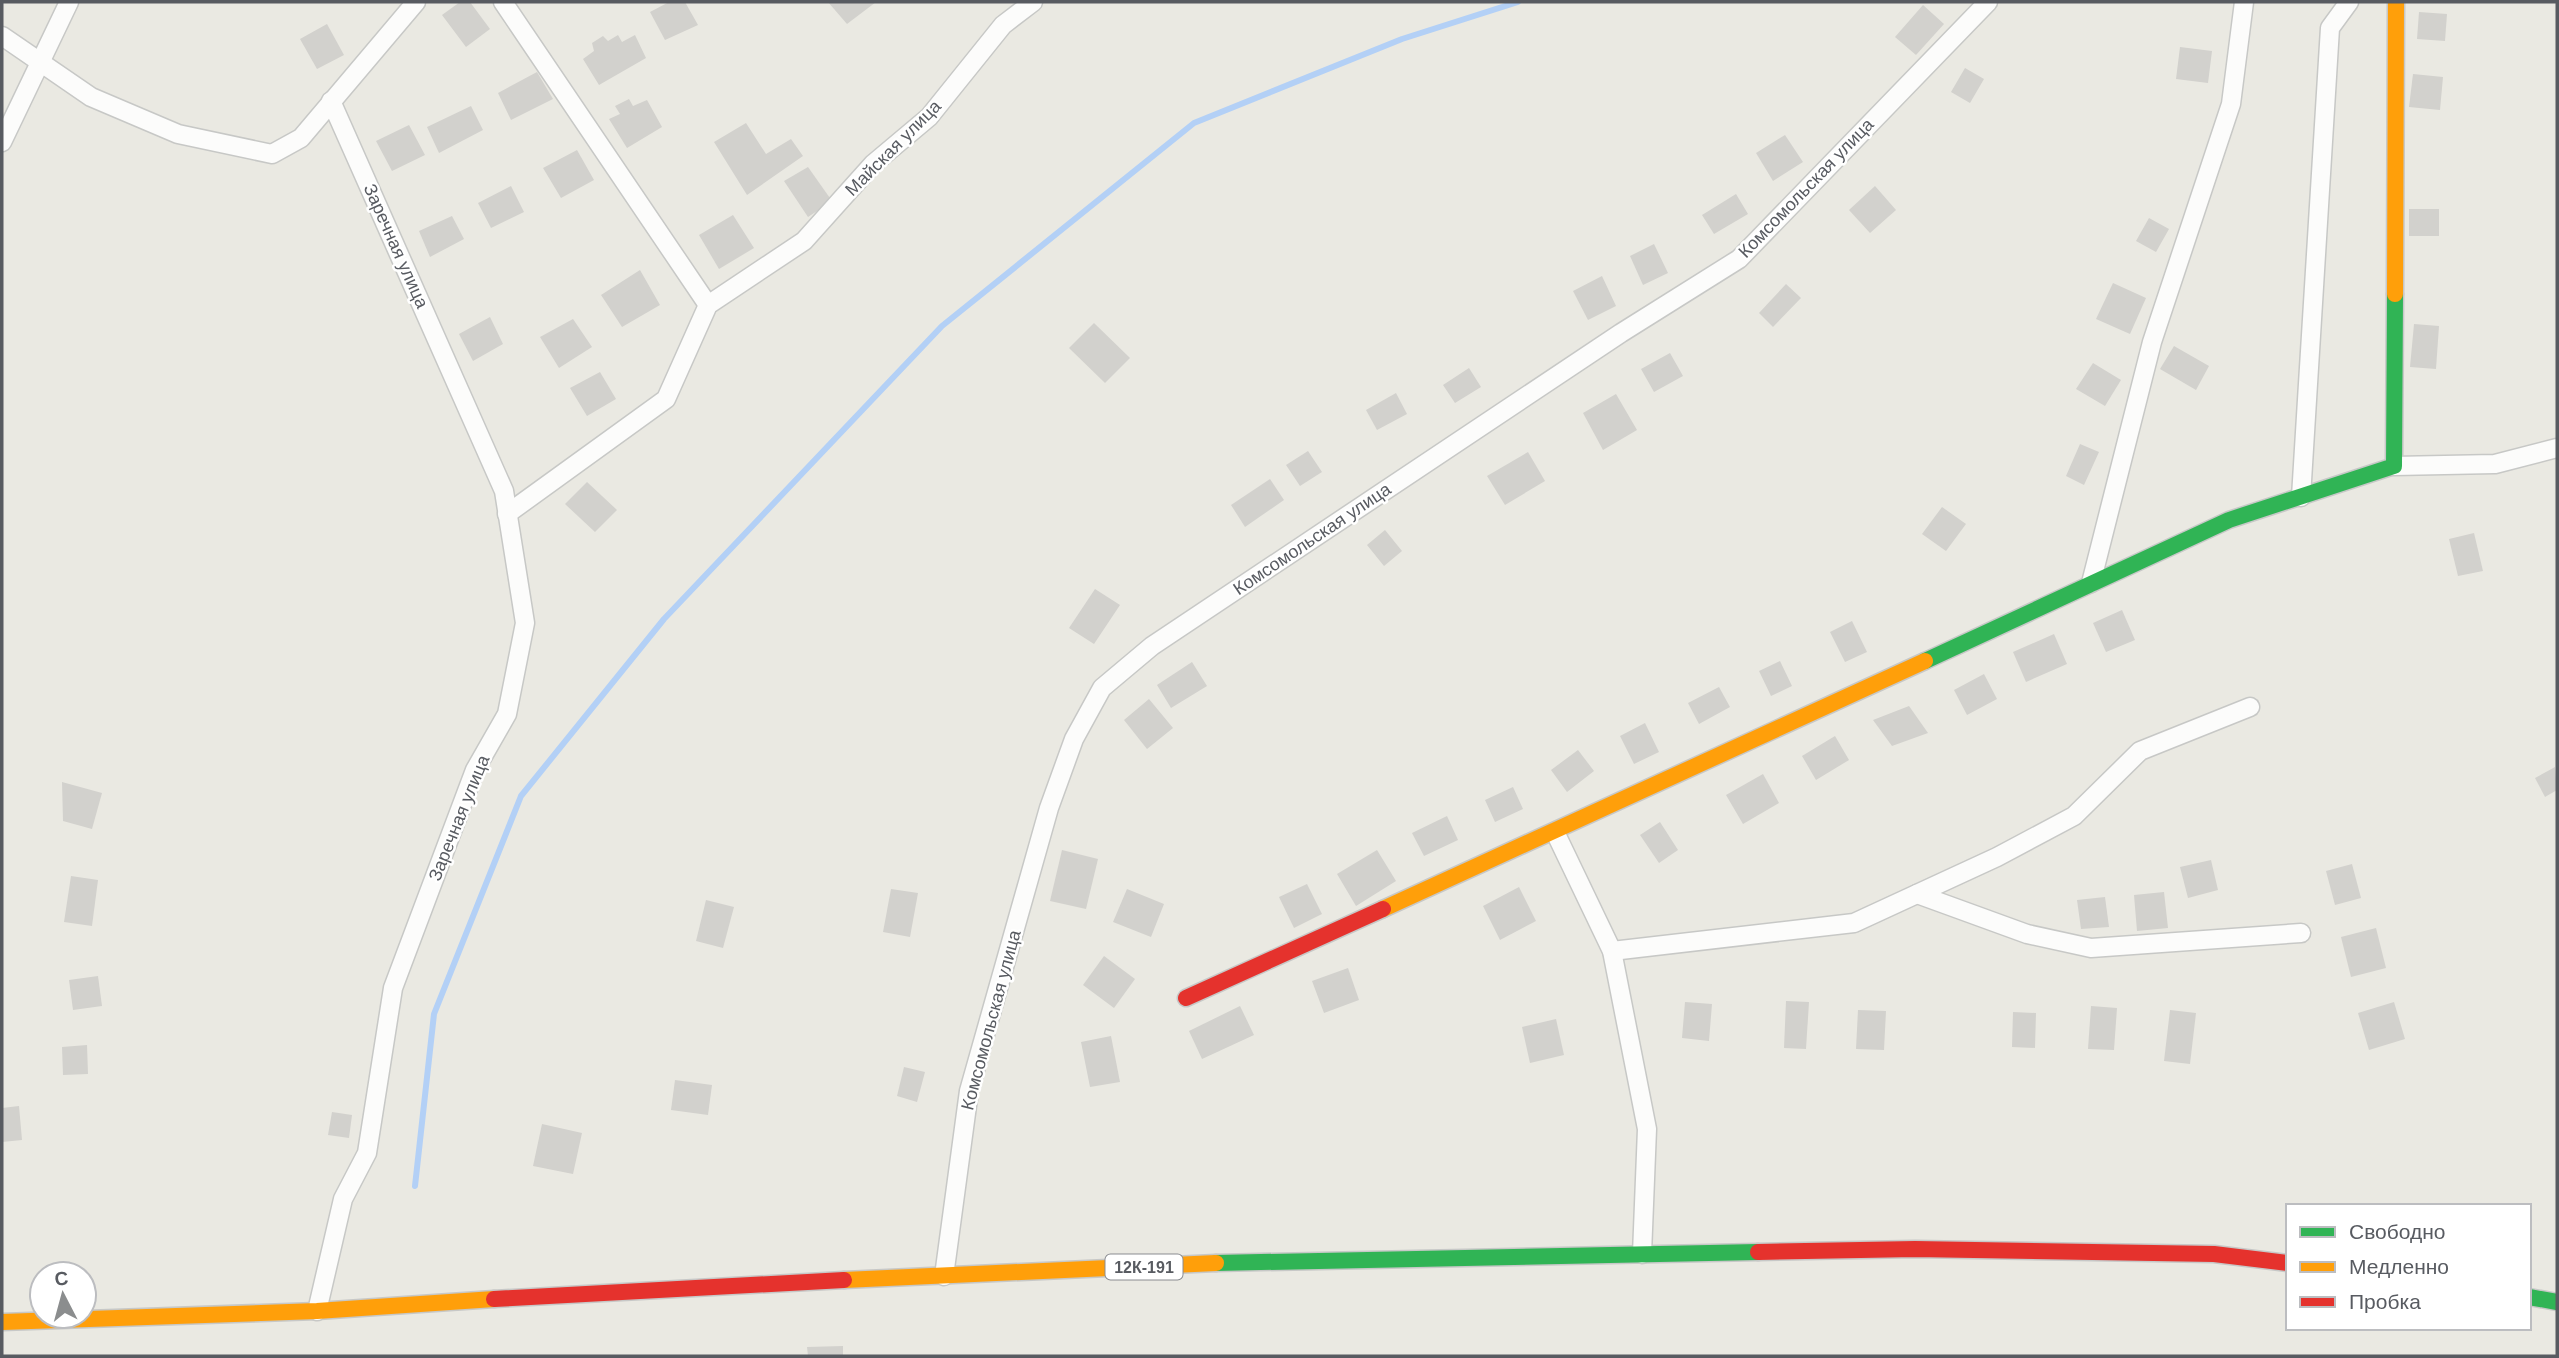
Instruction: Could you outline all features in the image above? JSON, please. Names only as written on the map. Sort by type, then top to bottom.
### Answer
[{"type":"main road","points":[[1186,998],[1555,832],[2229,520],[2394,466],[2396,2]]},
{"type":"main road","name":"12К-191","points":[[2,1322],[317,1311],[639,1289],[1293,1260],[1915,1249],[2214,1254],[2286,1263]]},
{"type":"main road","points":[[2531,1297],[2557,1302]]},
{"type":"street","points":[[2,142],[69,2]]},
{"type":"street","points":[[2,36],[91,97],[178,134],[272,154],[301,138],[416,2]]},
{"type":"street","points":[[503,2],[708,305],[666,399],[507,514]]},
{"type":"street","name":"Майская улица","points":[[708,305],[804,241],[873,164],[929,117],[1003,25],[1033,2]]},
{"type":"street","name":"Комсомольская улица","points":[[944,1276],[970,1091],[1049,808],[1074,739],[1102,688],[1152,646],[1621,333],[1739,258],[1988,2]]},
{"type":"street","points":[[2091,583],[2152,342],[2231,104],[2244,2]]},
{"type":"street","points":[[2301,497],[2330,28],[2349,2]]},
{"type":"street","name":"Заречная улица","points":[[317,1311],[343,1199],[366,1153],[393,988],[475,769],[507,714],[525,623],[504,491],[331,101]]},
{"type":"street","points":[[2394,466],[2496,464],[2557,448]]},
{"type":"street","points":[[1612,951],[1854,923],[2074,816],[2140,751],[2250,707]]},
{"type":"street","points":[[1555,832],[1612,951],[1647,1129],[1642,1254]]},
{"type":"street","points":[[1917,894],[2027,934],[2091,948],[2301,933]]},
{"type":"building","points":[[460,2],[470,2],[490,29],[466,47],[442,15]]},
{"type":"building","points":[[669,2],[685,2],[698,25],[665,40],[650,12]]},
{"type":"building","points":[[828,2],[876,2],[847,24]]},
{"type":"building","points":[[1923,5],[1944,24],[1916,55],[1895,37]]},
{"type":"building","points":[[2419,12],[2447,14],[2445,41],[2417,39]]},
{"type":"building","points":[[327,24],[344,55],[317,69],[300,39]]},
{"type":"building","points":[[618,35],[622,42],[635,35],[646,58],[599,85],[583,59],[594,51],[592,43],[603,36],[608,41]]},
{"type":"building","points":[[2180,47],[2212,51],[2208,83],[2176,79]]},
{"type":"building","points":[[1965,68],[1984,79],[1970,103],[1951,92]]},
{"type":"building","points":[[537,72],[553,99],[511,120],[498,93]]},
{"type":"building","points":[[2413,74],[2443,77],[2440,110],[2409,107]]},
{"type":"building","points":[[629,99],[633,106],[647,100],[662,127],[627,148],[609,119],[620,114],[615,106]]},
{"type":"building","points":[[471,106],[483,130],[439,153],[427,127]]},
{"type":"building","points":[[746,123],[766,154],[791,139],[803,156],[747,195],[714,142]]},
{"type":"building","points":[[409,125],[425,155],[392,171],[376,141]]},
{"type":"building","points":[[1785,135],[1803,162],[1773,181],[1756,153]]},
{"type":"building","points":[[577,150],[594,180],[561,198],[543,168]]},
{"type":"building","points":[[808,167],[832,201],[808,217],[784,181]]},
{"type":"building","points":[[511,186],[524,212],[491,228],[478,203]]},
{"type":"building","points":[[1875,186],[1896,210],[1870,233],[1849,210]]},
{"type":"building","points":[[1736,194],[1748,214],[1714,234],[1702,215]]},
{"type":"building","points":[[2409,209],[2439,209],[2439,236],[2409,236]]},
{"type":"building","points":[[733,215],[754,248],[719,269],[699,235]]},
{"type":"building","points":[[452,216],[464,239],[430,257],[419,231]]},
{"type":"building","points":[[2149,218],[2169,229],[2156,252],[2136,241]]},
{"type":"building","points":[[1654,244],[1668,273],[1643,285],[1630,256]]},
{"type":"building","points":[[640,270],[660,305],[622,327],[601,295]]},
{"type":"building","points":[[1602,276],[1616,306],[1588,320],[1573,291]]},
{"type":"building","points":[[2113,283],[2146,298],[2130,334],[2096,319]]},
{"type":"building","points":[[1786,284],[1801,298],[1773,327],[1759,313]]},
{"type":"building","points":[[490,317],[503,344],[473,361],[459,334]]},
{"type":"building","points":[[573,319],[592,347],[559,368],[540,337]]},
{"type":"building","points":[[1094,323],[1130,358],[1105,383],[1069,348]]},
{"type":"building","points":[[2414,324],[2439,326],[2436,369],[2410,367]]},
{"type":"building","points":[[2174,346],[2209,366],[2196,390],[2160,369]]},
{"type":"building","points":[[1670,353],[1683,376],[1654,392],[1641,369]]},
{"type":"building","points":[[2093,363],[2121,380],[2105,406],[2076,389]]},
{"type":"building","points":[[1469,368],[1481,387],[1455,403],[1443,385]]},
{"type":"building","points":[[600,372],[616,399],[587,416],[570,388]]},
{"type":"building","points":[[1396,393],[1407,414],[1377,430],[1366,410]]},
{"type":"building","points":[[1616,394],[1637,430],[1603,450],[1583,413]]},
{"type":"building","points":[[2080,444],[2099,452],[2084,485],[2066,476]]},
{"type":"building","points":[[1308,451],[1322,472],[1300,486],[1286,465]]},
{"type":"building","points":[[1528,452],[1545,481],[1505,505],[1487,476]]},
{"type":"building","points":[[1270,479],[1284,500],[1245,527],[1231,505]]},
{"type":"building","points":[[587,482],[617,510],[595,532],[565,504]]},
{"type":"building","points":[[1942,507],[1966,524],[1946,551],[1922,534]]},
{"type":"building","points":[[1385,530],[1402,551],[1384,566],[1367,545]]},
{"type":"building","points":[[2474,533],[2483,571],[2458,576],[2449,539]]},
{"type":"building","points":[[1095,589],[1120,605],[1094,644],[1069,628]]},
{"type":"building","points":[[2122,610],[2135,640],[2106,652],[2093,623]]},
{"type":"building","points":[[1852,621],[1867,652],[1845,662],[1830,632]]},
{"type":"building","points":[[2054,634],[2067,664],[2026,682],[2013,652]]},
{"type":"building","points":[[1780,661],[1792,686],[1771,696],[1759,671]]},
{"type":"building","points":[[1192,662],[1207,686],[1171,708],[1157,685]]},
{"type":"building","points":[[1984,674],[1997,699],[1967,715],[1954,690]]},
{"type":"building","points":[[1719,687],[1730,707],[1699,724],[1688,703]]},
{"type":"building","points":[[1149,699],[1173,728],[1147,749],[1124,720]]},
{"type":"building","points":[[1909,706],[1928,733],[1892,746],[1873,720]]},
{"type":"building","points":[[1645,723],[1659,752],[1634,764],[1620,736]]},
{"type":"building","points":[[1835,736],[1849,760],[1816,780],[1802,756]]},
{"type":"building","points":[[1578,750],[1594,771],[1567,792],[1551,770]]},
{"type":"building","points":[[2555,767],[2557,790],[2545,797],[2535,778]]},
{"type":"building","points":[[1763,774],[1779,803],[1743,824],[1726,795]]},
{"type":"building","points":[[62,782],[102,793],[92,829],[63,821]]},
{"type":"building","points":[[1513,787],[1523,809],[1495,822],[1485,800]]},
{"type":"building","points":[[1447,816],[1458,840],[1424,856],[1412,833]]},
{"type":"building","points":[[1660,822],[1678,850],[1659,863],[1640,835]]},
{"type":"building","points":[[1062,850],[1098,859],[1086,909],[1050,901]]},
{"type":"building","points":[[1377,850],[1396,881],[1356,906],[1337,874]]},
{"type":"building","points":[[2211,860],[2218,890],[2188,898],[2180,867]]},
{"type":"building","points":[[2352,864],[2361,898],[2335,905],[2326,871]]},
{"type":"building","points":[[71,876],[98,880],[92,926],[64,922]]},
{"type":"building","points":[[1307,884],[1322,914],[1294,928],[1279,897]]},
{"type":"building","points":[[1519,887],[1536,921],[1500,940],[1483,906]]},
{"type":"building","points":[[891,889],[918,893],[910,937],[883,932]]},
{"type":"building","points":[[1127,889],[1164,904],[1151,937],[1113,922]]},
{"type":"building","points":[[2164,892],[2168,928],[2137,931],[2134,895]]},
{"type":"building","points":[[2105,897],[2109,927],[2081,929],[2077,900]]},
{"type":"building","points":[[706,900],[734,907],[723,948],[696,941]]},
{"type":"building","points":[[2376,928],[2386,968],[2351,977],[2341,937]]},
{"type":"building","points":[[1104,956],[1135,979],[1114,1008],[1083,985]]},
{"type":"building","points":[[1348,968],[1359,1000],[1324,1013],[1312,981]]},
{"type":"building","points":[[98,976],[102,1006],[73,1010],[69,980]]},
{"type":"building","points":[[1786,1001],[1809,1002],[1806,1049],[1784,1048]]},
{"type":"building","points":[[1685,1002],[1712,1004],[1709,1041],[1682,1038]]},
{"type":"building","points":[[2394,1002],[2405,1039],[2369,1050],[2358,1013]]},
{"type":"building","points":[[1240,1006],[1254,1035],[1202,1059],[1189,1031]]},
{"type":"building","points":[[2091,1006],[2117,1008],[2114,1050],[2088,1049]]},
{"type":"building","points":[[1858,1010],[1886,1011],[1884,1050],[1856,1049]]},
{"type":"building","points":[[2170,1010],[2196,1013],[2190,1064],[2164,1061]]},
{"type":"building","points":[[2013,1012],[2036,1013],[2035,1048],[2012,1047]]},
{"type":"building","points":[[1556,1019],[1564,1055],[1530,1063],[1522,1027]]},
{"type":"building","points":[[1111,1036],[1120,1082],[1090,1087],[1081,1042]]},
{"type":"building","points":[[87,1045],[88,1074],[63,1075],[62,1047]]},
{"type":"building","points":[[904,1067],[925,1072],[917,1102],[897,1096]]},
{"type":"building","points":[[675,1080],[712,1085],[708,1115],[671,1110]]},
{"type":"building","points":[[19,1106],[22,1140],[2,1142],[2,1108]]},
{"type":"building","points":[[332,1112],[352,1115],[349,1138],[328,1135]]},
{"type":"building","points":[[542,1124],[582,1133],[573,1174],[533,1166]]},
{"type":"building","points":[[843,1346],[843,1356],[808,1356],[807,1347]]},
{"type":"waterway","points":[[415,1186],[434,1014],[521,796],[664,619],[942,326],[1194,123],[1402,39],[1518,2]]},
{"type":"traffic: fast","points":[[1925,661],[2229,520],[2394,466],[2395,294]]},
{"type":"traffic: fast","points":[[1216,1263],[1758,1252]]},
{"type":"traffic: fast","points":[[2531,1297],[2557,1302]]},
{"type":"traffic: slow","points":[[2395,294],[2396,2]]},
{"type":"traffic: slow","points":[[1383,909],[1925,661]]},
{"type":"traffic: slow","points":[[844,1280],[1216,1263]]},
{"type":"traffic: slow","points":[[2,1322],[317,1311],[494,1299]]},
{"type":"traffic: jam","points":[[1186,998],[1383,909]]},
{"type":"traffic: jam","points":[[1758,1252],[1915,1249],[2214,1254],[2286,1263]]},
{"type":"traffic: jam","points":[[494,1299],[844,1280]]}]
